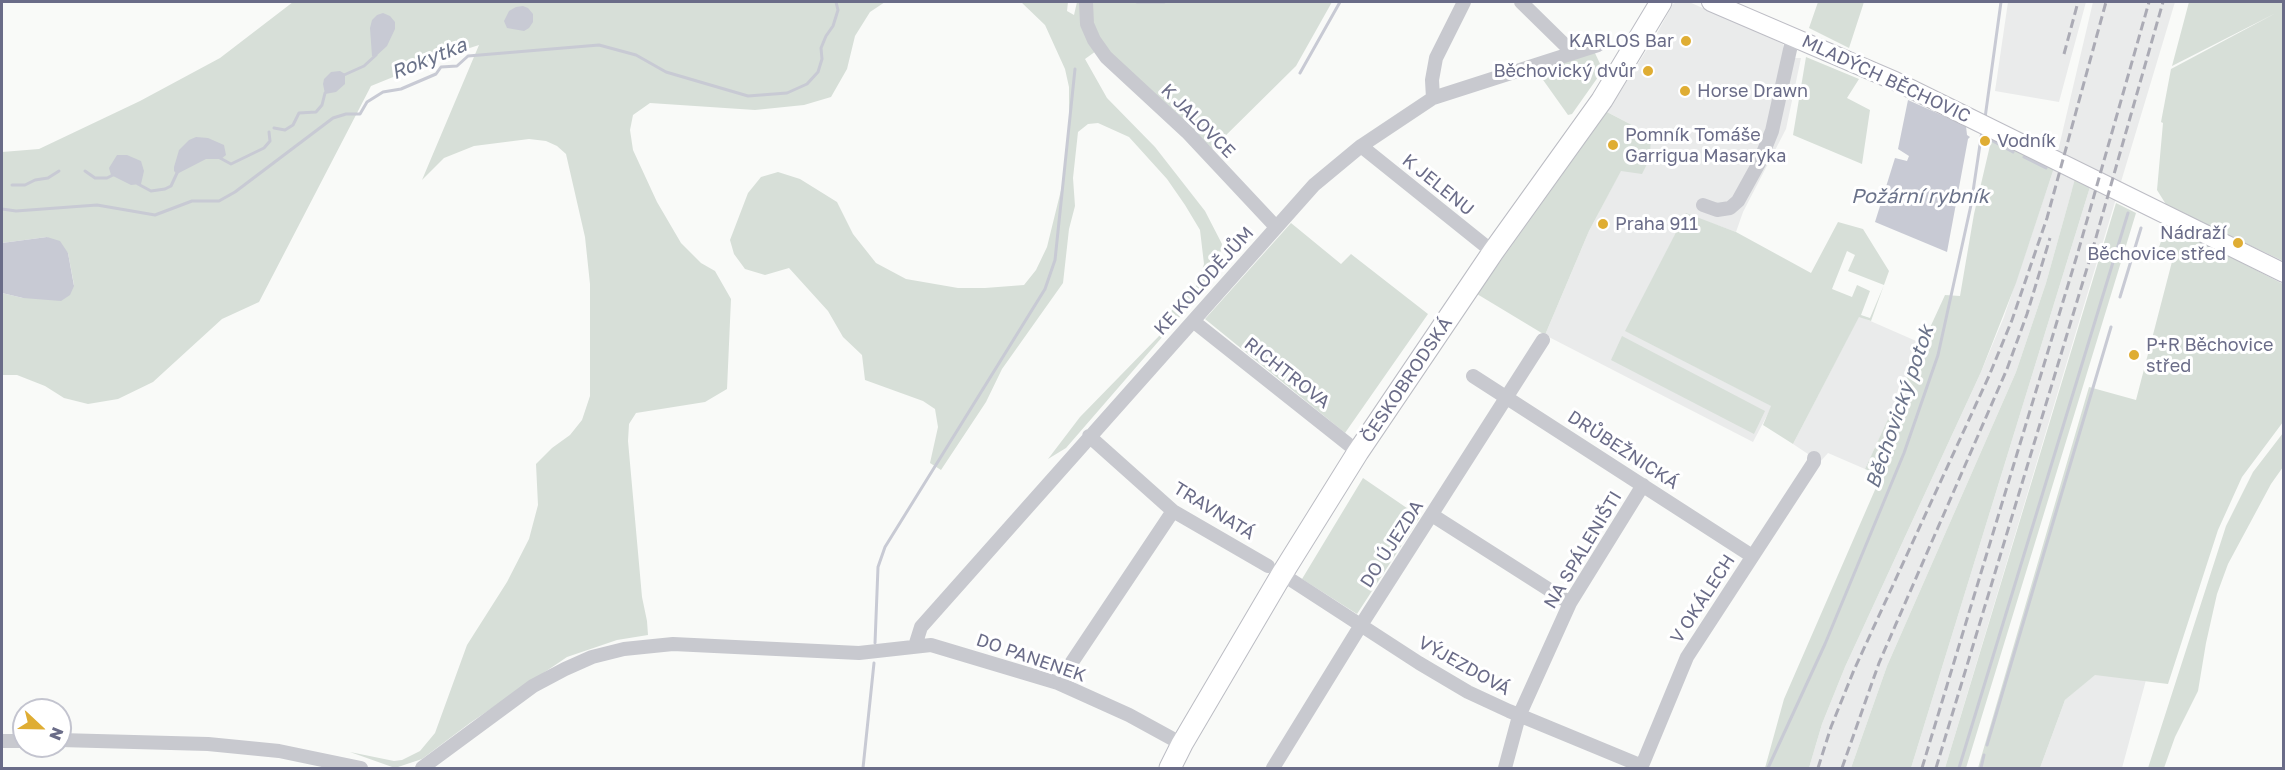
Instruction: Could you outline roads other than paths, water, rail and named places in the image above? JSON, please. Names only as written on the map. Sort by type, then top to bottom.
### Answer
[{"type":"main road","name":"ČESKOBRODSKÁ","points":[[1170,768],[1275,570],[1493,252],[1602,100],[1661,2]]},
{"type":"street","points":[[1433,98],[1432,80],[1436,58],[1464,2]]},
{"type":"street","points":[[1521,2],[1572,52]]},
{"type":"street","name":"MLADÝCH BĚCHOVIC","points":[[1711,2],[1895,81],[2283,273]]},
{"type":"street","name":"K JALOVCE","points":[[1085,4],[1087,24],[1094,40],[1106,57],[1187,132],[1276,227]]},
{"type":"street","points":[[1703,205],[1717,210],[1730,208],[1742,194],[1759,163],[1772,131],[1793,36]]},
{"type":"street","name":"KE KOLODĚJŮM","points":[[915,646],[921,627],[1314,185],[1361,146],[1433,98],[1598,45]]},
{"type":"street","name":"K JELENU","points":[[1361,146],[1493,252]]},
{"type":"street","name":"RICHTROVA","points":[[1193,321],[1358,452]]},
{"type":"street","name":"DO ÚJEZDA","points":[[1278,767],[1361,625],[1543,340]]},
{"type":"street","name":"DRŮBEŽNICKÁ","points":[[1473,375],[1752,556]]},
{"type":"street","name":"TRAVNATÁ","points":[[1089,436],[1173,511],[1275,570]]},
{"type":"street","name":"V OKÁLECH","points":[[1641,767],[1686,657],[1815,460]]},
{"type":"street","name":"NA SPÁLENIŠTI","points":[[1505,768],[1519,716],[1570,603],[1643,485]]},
{"type":"street","points":[[1058,683],[1173,511]]},
{"type":"street","points":[[1432,515],[1570,603]]},
{"type":"street","name":"VÝJEZDOVÁ","points":[[1275,570],[1467,692],[1641,767]]},
{"type":"street","name":"DO PANENEK","points":[[422,768],[533,686],[592,657],[624,649],[672,644],[859,653],[931,645],[1058,683],[1130,715],[1182,744]]},
{"type":"street","points":[[72,740],[208,744],[279,751],[361,768]]},
{"type":"water","points":[[523,6],[533,14],[533,22],[529,28],[524,31],[507,28],[504,21],[509,11]]},
{"type":"water","points":[[383,13],[395,22],[395,29],[387,46],[375,57],[372,56],[370,28],[372,20]]},
{"type":"water","points":[[340,71],[345,74],[345,84],[336,92],[325,94],[324,79],[331,72]]},
{"type":"water","name":"Požární rybník","points":[[1908,100],[1966,126],[1967,135],[1970,137],[1947,252],[1875,222],[1895,158],[1907,161],[1909,156],[1898,149]]},
{"type":"water","points":[[196,137],[208,138],[224,145],[226,155],[221,159],[206,159],[177,174],[174,167],[179,150],[189,140]]},
{"type":"water","points":[[117,155],[127,155],[141,161],[144,171],[141,184],[131,185],[111,175],[109,168]]},
{"type":"water","points":[[47,237],[60,241],[68,253],[74,286],[70,295],[61,301],[23,298],[2,293],[2,243]]},
{"type":"waterway","name":"Rokytka","points":[[2,209],[16,211],[97,205],[155,215],[192,201],[219,201],[235,192],[333,118],[346,114],[360,114],[367,102],[383,92],[401,89],[436,74],[441,67],[457,66],[468,56],[599,45],[636,55],[666,72],[748,96],[787,93],[807,84],[818,72],[822,59],[821,48],[833,26],[838,10],[836,2]]},
{"type":"waterway","name":"Rokytka","points":[[1137,2],[1164,2]]},
{"type":"waterway","points":[[1300,73],[1340,2]]},
{"type":"waterway","name":"Běchovický potok","points":[[1985,118],[2001,2]]},
{"type":"waterway","points":[[344,75],[364,66],[376,55]]},
{"type":"waterway","points":[[875,643],[878,567],[885,547],[1045,289],[1055,260],[1075,69]]},
{"type":"waterway","points":[[274,128],[285,130],[293,125],[299,113],[316,112],[322,105],[325,93]]},
{"type":"waterway","name":"Běchovický potok","points":[[1768,768],[1825,644],[1904,453],[1938,355],[1971,205],[1982,131]]},
{"type":"waterway","points":[[220,158],[231,164],[264,148],[270,141],[269,132]]},
{"type":"waterway","points":[[1982,135],[2013,152]]},
{"type":"waterway","points":[[2024,157],[2046,168]]},
{"type":"waterway","points":[[12,185],[25,185],[35,180],[48,178],[59,171]]},
{"type":"waterway","points":[[85,171],[95,178],[107,178],[115,174]]},
{"type":"waterway","points":[[138,184],[151,191],[165,189],[171,186],[177,173]]},
{"type":"waterway","points":[[1959,768],[2128,213]]},
{"type":"waterway","points":[[2120,297],[2141,228]]},
{"type":"waterway","points":[[1987,745],[2111,327]]},
{"type":"waterway","points":[[863,768],[874,663]]},
{"type":"waterway","points":[[1981,768],[1984,755]]},
{"type":"railway","points":[[2064,54],[2078,2]]},
{"type":"railway","points":[[1818,768],[1831,727],[1854,670],[1989,376],[2012,320],[2047,218],[2106,2]]},
{"type":"railway","points":[[1922,768],[2078,252],[2149,2]]},
{"type":"railway","points":[[1936,768],[2091,255],[2163,2]]},
{"type":"railway","points":[[1842,768],[1879,663],[2007,369],[2027,314],[2050,238]]},
{"type":"place","name":"KARLOS Bar","points":[[1686,41]]},
{"type":"place","name":"Běchovický dvůr","points":[[1648,71]]},
{"type":"place","name":"Horse Drawn","points":[[1685,91]]},
{"type":"place","name":"Vodník","points":[[1985,141]]},
{"type":"place","name":"Pomník Tomáše Garrigua Masaryka","points":[[1613,145]]},
{"type":"place","name":"Praha 911","points":[[1603,224]]},
{"type":"place","name":"Nádraží Běchovice střed","points":[[2238,243]]},
{"type":"place","name":"P+R Běchovice střed","points":[[2134,355]]}]
